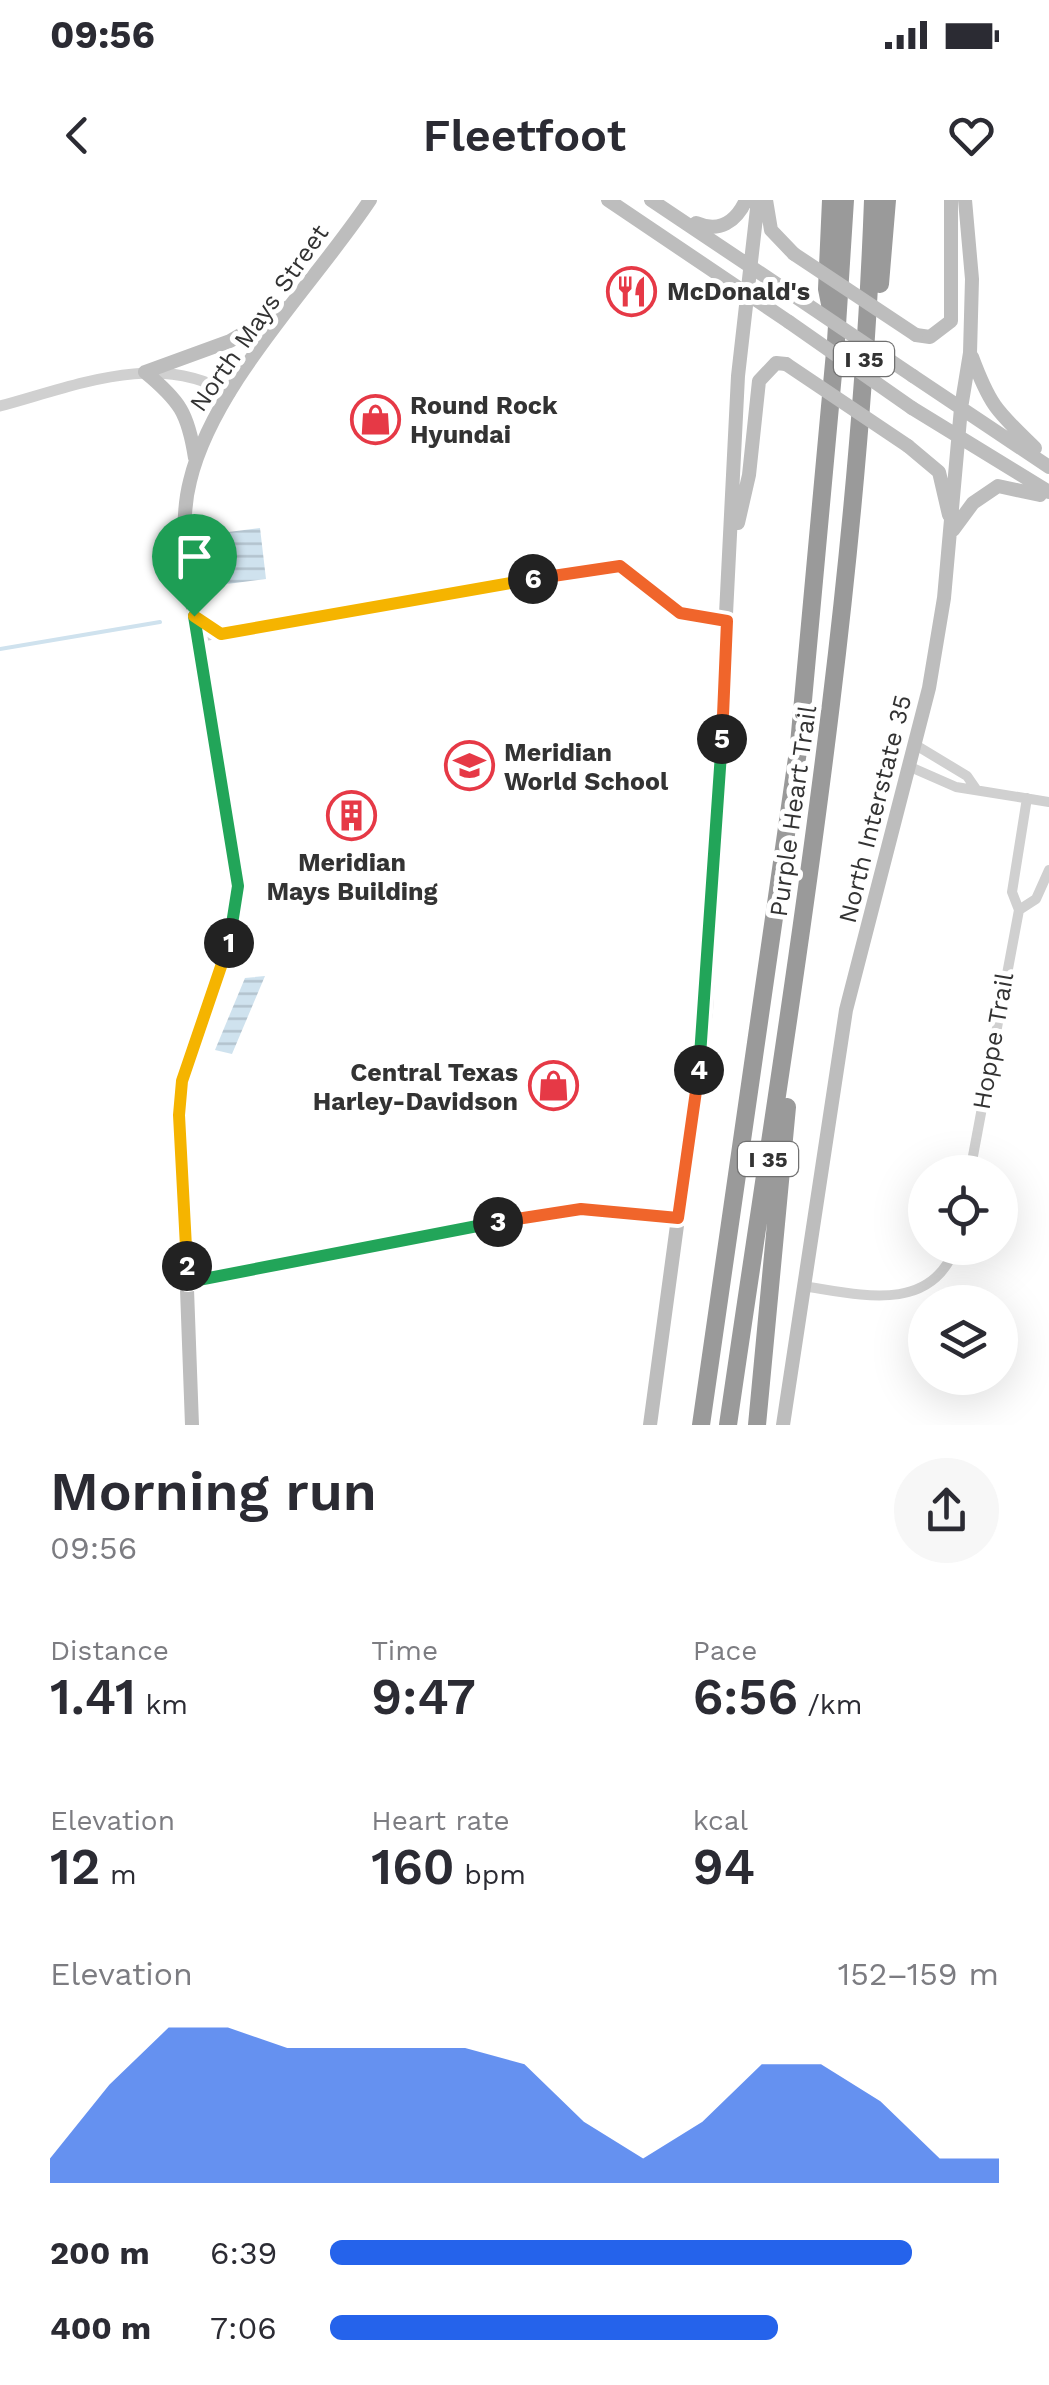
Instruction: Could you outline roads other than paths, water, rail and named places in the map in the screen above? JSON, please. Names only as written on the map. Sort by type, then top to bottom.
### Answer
[{"type":"highway","points":[[831,200],[827,289],[836,341]]},
{"type":"highway","name":"Purple Heart Trail","points":[[700,1425],[799,744],[836,341],[844,200]]},
{"type":"highway","name":"Purple Heart Trail","points":[[728,1425],[836,682],[857,470],[873,200]]},
{"type":"highway","points":[[857,470],[888,200]]},
{"type":"highway","points":[[757,1425],[807,892]]},
{"type":"main road","name":"North Mays Street","points":[[189,1421],[188,1282],[179,1115],[182,1081],[230,939],[237,904],[236,868],[196,637],[184,532],[196,464],[207,432],[293,304],[370,200]]},
{"type":"main road","points":[[608,200],[959,441],[1049,494]]},
{"type":"main road","points":[[653,200],[701,226],[715,228],[733,220],[746,200]]},
{"type":"main road","points":[[653,200],[1049,465]]},
{"type":"main road","points":[[650,1425],[706,1010],[744,292],[758,200]]},
{"type":"main road","points":[[766,200],[771,230],[794,254],[916,335],[930,337],[951,322],[951,200]]},
{"type":"main road","name":"North Interstate 35","points":[[784,1425],[846,1010],[935,652],[952,531],[960,408],[970,353],[972,279],[965,200]]},
{"type":"main road","points":[[145,372],[230,341],[293,304]]},
{"type":"main road","points":[[970,353],[986,394],[1005,423],[1049,465]]},
{"type":"main road","points":[[730,562],[749,475],[759,381],[776,363],[786,364],[908,446],[939,472],[952,531]]},
{"type":"main road","points":[[145,372],[178,399],[191,430],[196,464]]},
{"type":"main road","points":[[952,531],[973,502],[998,486],[1049,494]]},
{"type":"street","points":[[0,406],[145,372],[190,376],[230,394]]},
{"type":"street","points":[[196,637],[614,565],[634,573],[680,613],[727,621]]},
{"type":"street","points":[[194,616],[221,634]]},
{"type":"street","points":[[708,618],[726,639]]},
{"type":"street","points":[[200,658],[206,645],[221,634]]},
{"type":"street","points":[[914,744],[966,776],[976,789]]},
{"type":"street","points":[[908,766],[956,787],[1049,802]]},
{"type":"street","name":"Hoppe Trail","points":[[973,1155],[1019,910],[1012,892],[1027,798]]},
{"type":"street","name":"Hoppe Trail","points":[[1019,910],[1036,899],[1049,870]]},
{"type":"street","points":[[188,1282],[348,1248],[560,1211],[621,1210],[678,1218]]},
{"type":"street","points":[[803,1286],[880,1297],[902,1295],[935,1278],[944,1265]]},
{"type":"water","points":[[260,528],[266,579],[212,586],[205,535]]},
{"type":"water","points":[[265,976],[232,1054],[215,1050],[245,978]]},
{"type":"waterway","points":[[0,649],[160,622]]},
{"type":"place","name":"McDonald's","points":[[632,291]]},
{"type":"place","name":"Round Rock Hyundai","points":[[375,419]]},
{"type":"place","name":"Meridian World School","points":[[469,766]]},
{"type":"place","name":"Meridian Mays Building","points":[[352,816]]},
{"type":"place","name":"Central Texas Harley-Davidson","points":[[553,1086]]}]
